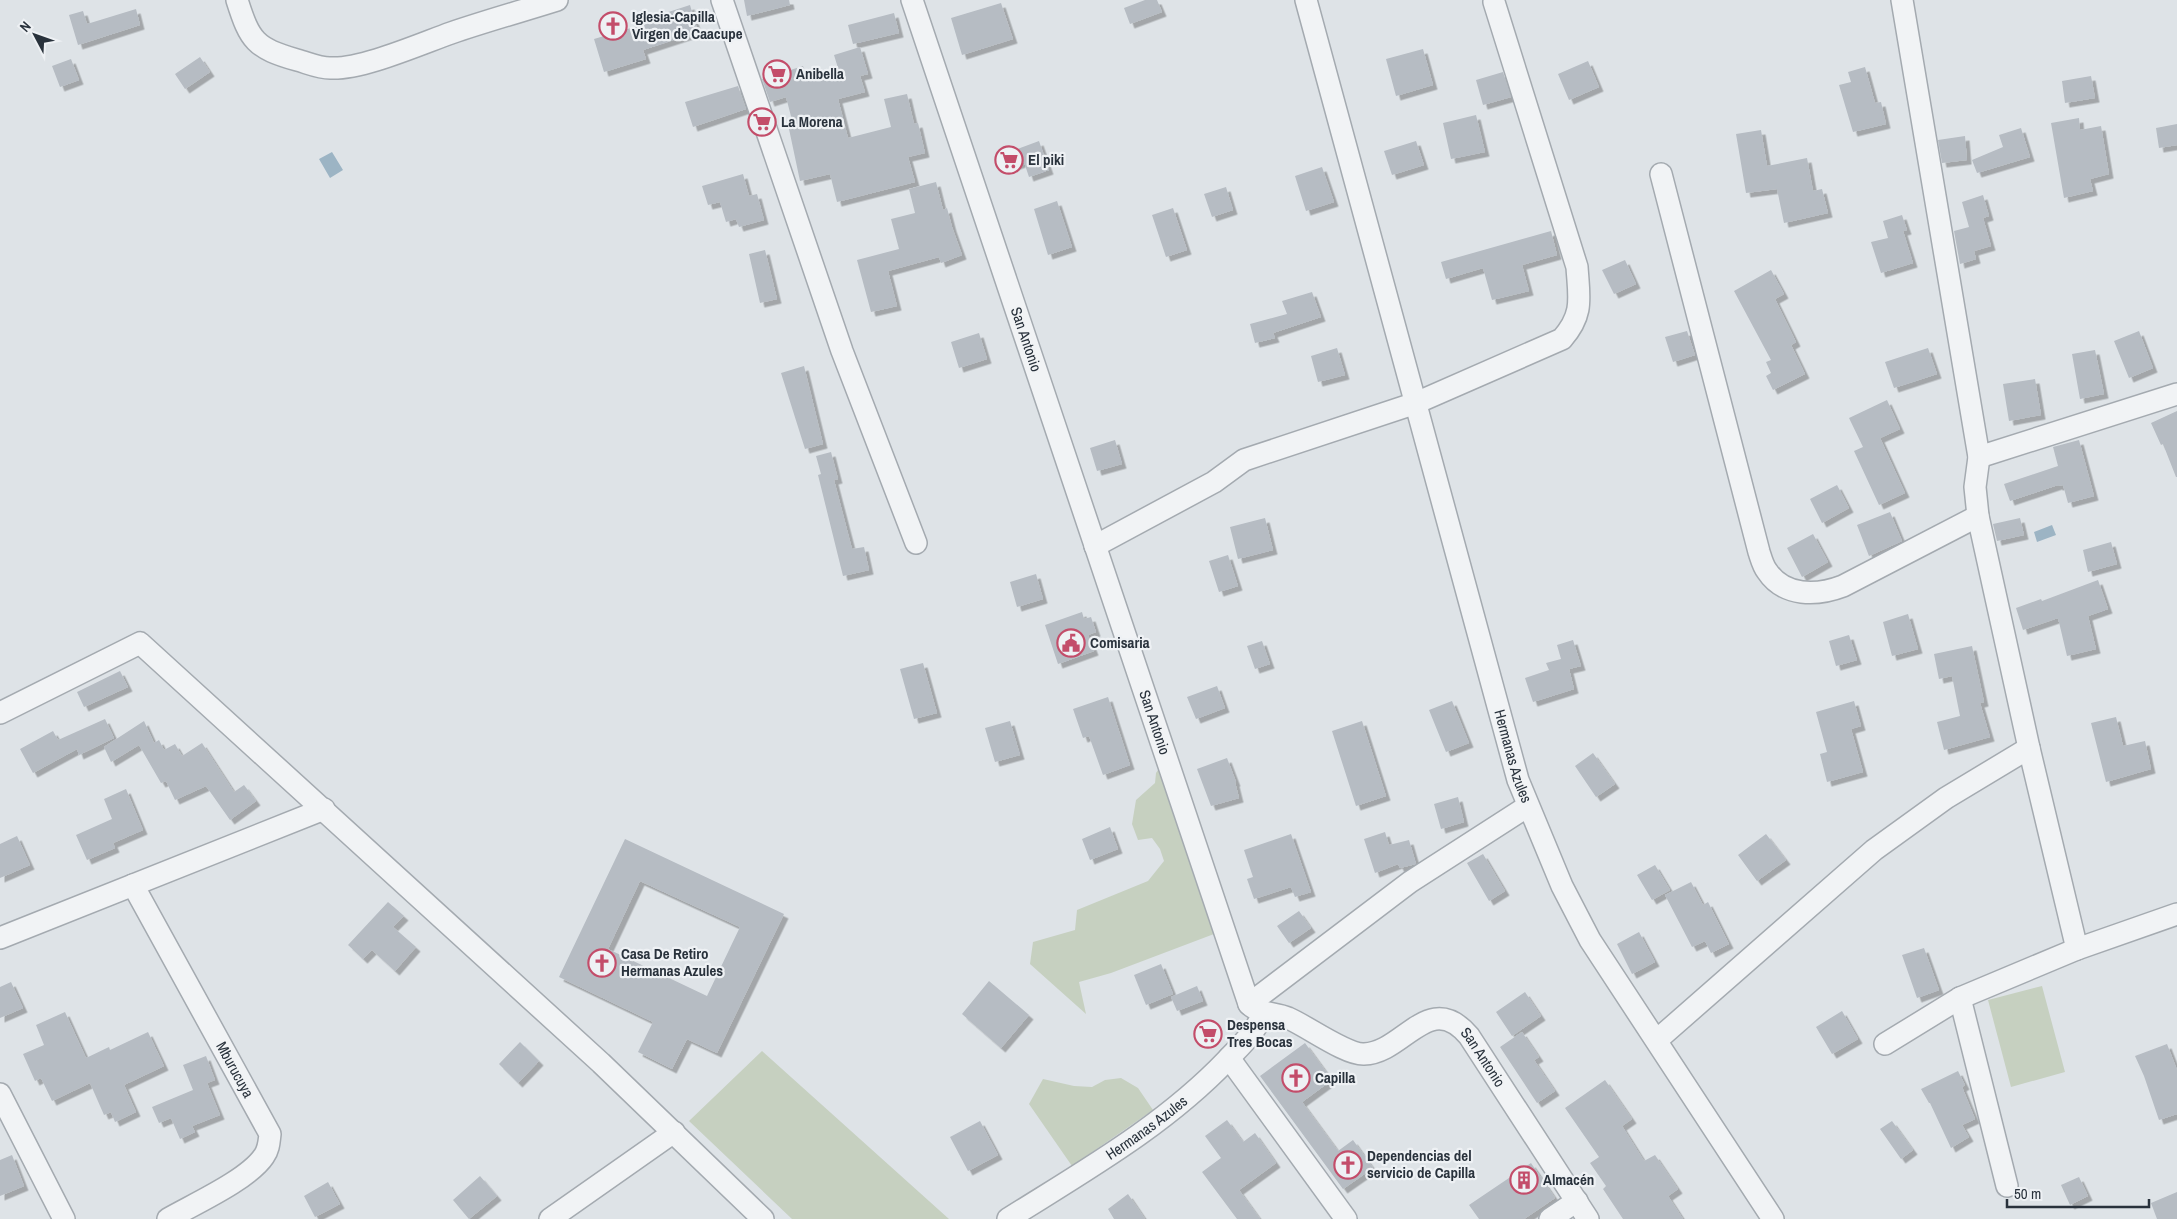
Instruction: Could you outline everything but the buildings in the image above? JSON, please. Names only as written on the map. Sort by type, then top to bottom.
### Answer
[{"type":"street","points":[[237,0],[246,26],[252,37],[262,46],[278,55],[330,68],[347,67],[370,61],[480,23],[557,0]]},
{"type":"street","points":[[722,0],[842,351],[916,543]]},
{"type":"street","name":"San Antonio","points":[[912,0],[1095,546],[1257,1009],[1287,1017],[1351,1051],[1364,1054],[1379,1051],[1422,1024],[1437,1019],[1450,1020],[1460,1025],[1588,1219]]},
{"type":"street","name":"Hermanas Azules","points":[[1008,1219],[1144,1131],[1203,1086],[1254,1033],[1257,1009],[1410,882],[1528,806],[1518,780],[1306,0]]},
{"type":"street","points":[[1902,0],[1979,457],[1975,487],[1978,516],[2077,949]]},
{"type":"street","points":[[1095,546],[1214,482],[1244,460],[1416,403],[1562,339],[1573,326],[1579,300],[1577,267],[1494,2]]},
{"type":"street","points":[[1661,174],[1759,552],[1767,571],[1780,584],[1793,590],[1808,594],[1826,592],[1843,586],[1978,516]]},
{"type":"street","points":[[1979,457],[2177,394]]},
{"type":"street","points":[[0,714],[140,643],[601,1063],[763,1219]]},
{"type":"street","points":[[1657,1040],[1874,850],[1946,798],[2030,748]]},
{"type":"street","points":[[1528,806],[1562,886],[1590,940],[1636,1014],[1657,1040],[1773,1219]]},
{"type":"street","points":[[0,938],[324,809]]},
{"type":"street","name":"Mburucuya","points":[[134,885],[270,1134],[269,1145],[264,1155],[244,1175],[168,1219]]},
{"type":"street","points":[[1885,1044],[1960,998],[2077,949],[2177,914]]},
{"type":"street","points":[[1960,998],[2007,1186]]},
{"type":"street","points":[[1230,1058],[1346,1219]]},
{"type":"street","points":[[0,1094],[64,1219]]},
{"type":"street","points":[[550,1219],[674,1132]]},
{"type":"street","points":[[1550,1219],[1577,1201]]},
{"type":"green space","points":[[1160,767],[1214,934],[1111,973],[1079,982],[1086,1014],[1030,964],[1033,942],[1075,930],[1077,910],[1148,881],[1164,861],[1160,849],[1152,838],[1138,840],[1132,824],[1136,800],[1155,783],[1156,773]]},
{"type":"green space","points":[[2042,986],[2065,1072],[2011,1087],[1988,1000]]},
{"type":"green space","points":[[762,1051],[949,1219],[792,1219],[689,1121]]},
{"type":"green space","points":[[1121,1078],[1138,1088],[1153,1110],[1072,1166],[1029,1104],[1043,1079],[1074,1086],[1092,1087],[1105,1080]]},
{"type":"water","points":[[332,152],[343,170],[330,178],[319,159]]},
{"type":"water","points":[[2052,525],[2056,535],[2037,542],[2034,532]]},
{"type":"place","name":"Iglesia-Capilla Virgen de Caacupe","points":[[613,26]]},
{"type":"place","name":"Anibella","points":[[777,74]]},
{"type":"place","name":"La Morena","points":[[762,122]]},
{"type":"place","name":"El piki","points":[[1009,160]]},
{"type":"place","name":"Comisaria","points":[[1071,643]]},
{"type":"place","name":"Casa De Retiro Hermanas Azules","points":[[602,963]]},
{"type":"place","name":"Despensa Tres Bocas","points":[[1208,1034]]},
{"type":"place","name":"Capilla","points":[[1296,1078]]},
{"type":"place","name":"Dependencias del servicio de Capilla","points":[[1348,1165]]},
{"type":"place","name":"Almacén","points":[[1524,1180]]}]
